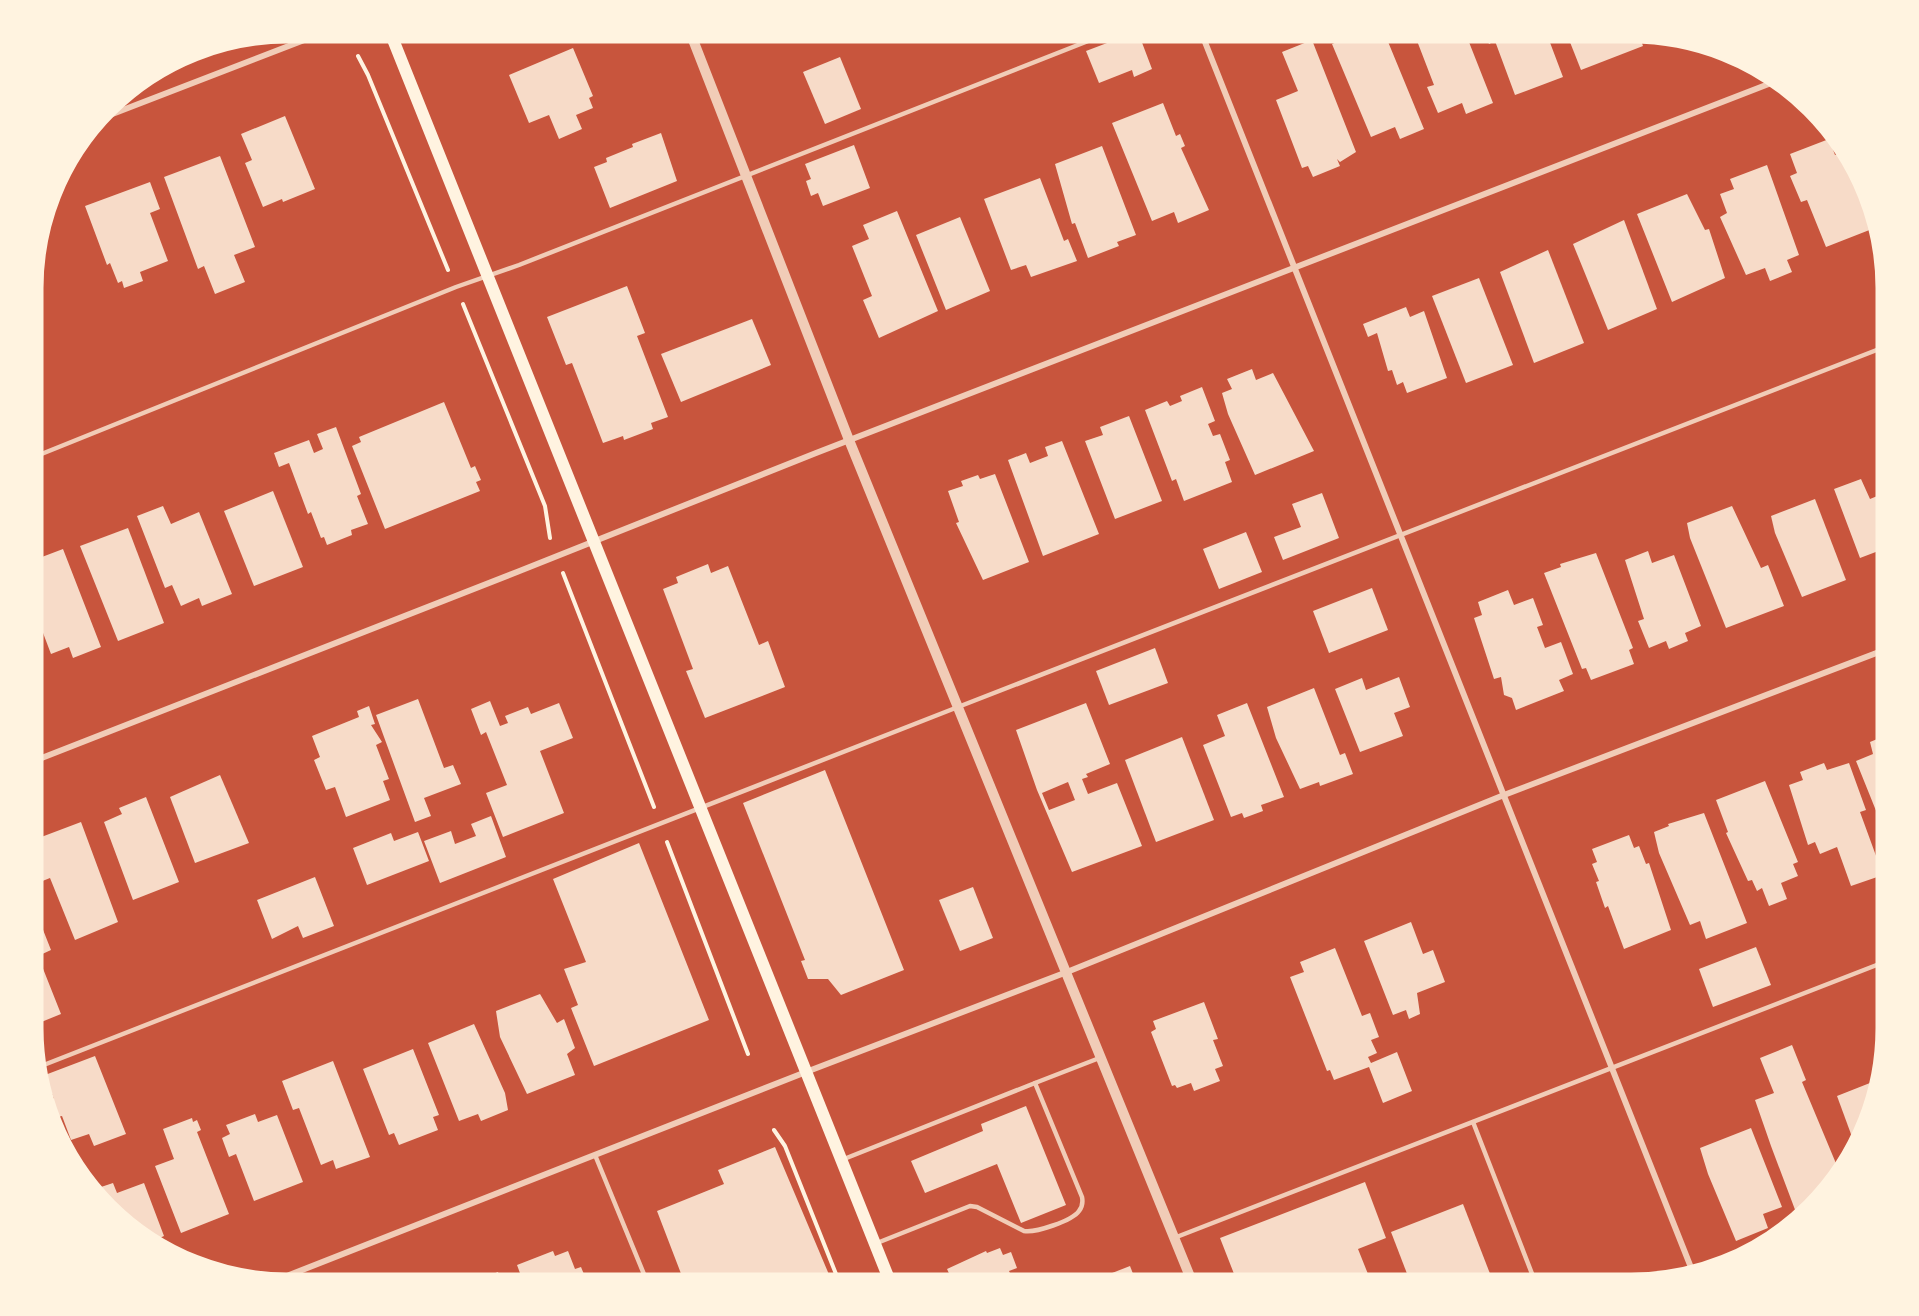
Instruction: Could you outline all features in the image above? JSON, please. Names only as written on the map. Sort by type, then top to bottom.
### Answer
[{"type":"main road","points":[[394,42],[887,1274]]},
{"type":"street","points":[[115,113],[299,42]]},
{"type":"street","points":[[694,42],[849,440],[1189,1274]]},
{"type":"street","points":[[1205,42],[1691,1267]]},
{"type":"street","points":[[42,758],[849,440],[1768,84]]},
{"type":"street","points":[[291,1274],[806,1071],[1067,972],[1504,795],[1877,653]]},
{"type":"lane","points":[[42,454],[456,287],[489,277],[1086,42]]},
{"type":"lane","points":[[45,1065],[1877,350]]},
{"type":"lane","points":[[1174,1238],[1877,965]]},
{"type":"lane","points":[[841,1160],[1102,1057]]},
{"type":"lane","points":[[875,1245],[964,1207],[977,1207],[1030,1232],[1046,1228],[1080,1210],[1083,1203],[1082,1197],[1035,1083]]},
{"type":"lane","points":[[1473,1122],[1532,1274]]},
{"type":"lane","points":[[595,1155],[644,1274]]},
{"type":"path","points":[[774,1130],[785,1146],[836,1274]]},
{"type":"building","points":[[1110,42],[1142,42],[1152,69],[1134,77],[1132,70],[1099,83],[1086,51]]},
{"type":"building","points":[[1313,42],[1356,152],[1340,162],[1337,159],[1340,166],[1313,177],[1308,166],[1302,168],[1276,100],[1298,91],[1282,52]]},
{"type":"building","points":[[1337,42],[1388,42],[1424,129],[1400,139],[1395,127],[1371,137],[1332,44]]},
{"type":"building","points":[[1417,42],[1469,42],[1493,103],[1466,114],[1462,103],[1438,113],[1427,87],[1434,85]]},
{"type":"building","points":[[1495,42],[1550,42],[1563,77],[1515,95]]},
{"type":"building","points":[[1570,42],[1642,43],[1643,46],[1581,70]]},
{"type":"building","points":[[573,48],[593,96],[589,98],[593,108],[576,115],[582,129],[559,139],[549,115],[529,123],[509,75]]},
{"type":"building","points":[[840,57],[861,109],[825,124],[803,72]]},
{"type":"building","points":[[1163,103],[1176,136],[1180,134],[1185,146],[1181,148],[1209,210],[1178,223],[1174,212],[1152,221],[1112,123]]},
{"type":"building","points":[[285,116],[315,189],[283,202],[282,199],[263,207],[245,163],[252,160],[241,134]]},
{"type":"building","points":[[661,133],[677,181],[610,208],[594,167],[607,162],[606,158],[633,147],[632,144]]},
{"type":"building","points":[[1827,140],[1852,179],[1870,230],[1826,247],[1807,200],[1801,202],[1790,176],[1797,173],[1790,154]]},
{"type":"building","points":[[854,145],[870,188],[823,206],[818,193],[811,196],[806,181],[811,179],[805,164]]},
{"type":"building","points":[[1102,146],[1136,235],[1117,242],[1119,246],[1088,258],[1075,223],[1072,224],[1055,164]]},
{"type":"building","points":[[220,156],[255,247],[234,255],[245,282],[215,294],[204,266],[198,269],[164,177]]},
{"type":"building","points":[[1767,165],[1799,255],[1787,260],[1792,272],[1770,281],[1765,268],[1746,275],[1720,217],[1727,213],[1720,194],[1734,189],[1730,179]]},
{"type":"building","points":[[1040,178],[1064,241],[1068,239],[1077,261],[1031,277],[1026,265],[1011,270],[984,199]]},
{"type":"building","points":[[150,182],[160,209],[150,213],[168,261],[140,272],[143,281],[124,288],[122,281],[118,283],[110,263],[107,265],[85,206]]},
{"type":"building","points":[[1687,194],[1705,230],[1709,229],[1725,278],[1672,302],[1637,214]]},
{"type":"building","points":[[897,211],[938,311],[879,338],[863,300],[872,296],[852,246],[869,239],[863,225]]},
{"type":"building","points":[[960,217],[990,291],[946,310],[916,235]]},
{"type":"building","points":[[1624,220],[1657,309],[1608,330],[1573,244]]},
{"type":"building","points":[[1548,250],[1584,343],[1534,363],[1500,272]]},
{"type":"building","points":[[1479,278],[1513,365],[1466,383],[1432,296]]},
{"type":"building","points":[[627,286],[645,333],[637,336],[668,417],[651,423],[653,429],[624,440],[623,436],[603,443],[572,363],[566,365],[547,317]]},
{"type":"building","points":[[1406,307],[1410,317],[1424,311],[1447,378],[1407,393],[1403,382],[1397,385],[1392,370],[1388,371],[1377,333],[1368,337],[1363,324]]},
{"type":"building","points":[[752,319],[771,365],[681,402],[661,354]]},
{"type":"building","points":[[1252,369],[1256,380],[1273,373],[1314,451],[1255,475],[1228,414],[1222,393],[1232,389],[1227,379]]},
{"type":"building","points":[[1202,387],[1215,421],[1208,424],[1213,436],[1220,434],[1230,460],[1225,462],[1232,482],[1184,501],[1176,479],[1172,481],[1145,410],[1167,401],[1170,406],[1182,401],[1180,396]]},
{"type":"building","points":[[444,402],[471,468],[475,466],[481,480],[476,482],[480,491],[385,529],[352,446],[361,442],[359,437]]},
{"type":"building","points":[[1129,416],[1162,501],[1115,519],[1085,441],[1103,435],[1100,427]]},
{"type":"building","points":[[336,427],[361,494],[357,496],[368,524],[351,530],[352,535],[327,545],[324,537],[321,538],[311,512],[308,514],[289,463],[279,467],[274,453],[309,440],[314,453],[323,449],[317,434]]},
{"type":"building","points":[[1062,441],[1099,534],[1043,556],[1008,460],[1026,453],[1030,463],[1048,456],[1045,447]]},
{"type":"building","points":[[995,474],[1029,562],[983,580],[956,523],[959,522],[948,491],[963,486],[961,481],[978,475],[980,479]]},
{"type":"building","points":[[1861,479],[1870,499],[1877,496],[1877,552],[1860,558],[1834,489]]},
{"type":"building","points":[[273,491],[303,567],[254,586],[224,511]]},
{"type":"building","points":[[1322,493],[1339,538],[1283,560],[1274,537],[1301,527],[1292,504]]},
{"type":"building","points":[[1815,499],[1846,580],[1802,597],[1775,533],[1771,516]]},
{"type":"building","points":[[163,506],[171,524],[199,512],[232,594],[202,606],[199,598],[181,606],[172,585],[165,588],[137,516]]},
{"type":"building","points":[[1732,506],[1761,568],[1768,565],[1784,606],[1726,628],[1690,538],[1687,523]]},
{"type":"building","points":[[128,528],[164,623],[118,641],[80,546]]},
{"type":"building","points":[[1246,532],[1262,572],[1219,589],[1203,549]]},
{"type":"building","points":[[63,549],[101,647],[73,658],[69,647],[51,654],[42,630],[42,557]]},
{"type":"building","points":[[1648,551],[1652,563],[1674,555],[1701,626],[1685,633],[1688,641],[1669,649],[1666,641],[1649,648],[1638,621],[1644,619],[1625,560]]},
{"type":"building","points":[[1596,553],[1633,648],[1629,650],[1634,664],[1591,680],[1586,668],[1582,669],[1544,573],[1561,567],[1560,564]]},
{"type":"building","points":[[708,564],[711,573],[728,566],[759,645],[768,641],[785,687],[705,718],[686,671],[693,669],[663,589],[678,583],[676,577]]},
{"type":"building","points":[[1372,588],[1388,630],[1329,653],[1313,611]]},
{"type":"building","points":[[1508,590],[1514,605],[1533,598],[1543,625],[1537,627],[1545,648],[1561,642],[1573,674],[1559,680],[1564,691],[1516,710],[1512,698],[1504,695],[1501,677],[1494,679],[1474,618],[1482,615],[1478,602]]},
{"type":"building","points":[[1155,648],[1168,683],[1109,705],[1096,671]]},
{"type":"building","points":[[1399,677],[1410,707],[1394,713],[1403,736],[1360,752],[1335,689],[1362,678],[1366,690]]},
{"type":"building","points":[[1314,688],[1340,755],[1345,753],[1353,774],[1320,786],[1319,782],[1300,789],[1276,738],[1267,707]]},
{"type":"building","points":[[418,699],[444,768],[453,765],[461,784],[424,798],[431,816],[415,822],[376,715]]},
{"type":"building","points":[[490,701],[500,726],[508,723],[505,716],[528,707],[531,714],[559,703],[573,738],[540,751],[564,813],[503,837],[486,793],[507,785],[486,732],[481,735],[471,709]]},
{"type":"building","points":[[1086,703],[1110,764],[1086,774],[1088,777],[1082,779],[1088,794],[1117,783],[1142,846],[1072,872],[1037,790],[1016,730]],"holes":[[[1068,782],[1075,800],[1049,810],[1042,793]]]},
{"type":"building","points":[[1247,703],[1284,797],[1261,805],[1263,811],[1244,818],[1242,813],[1231,817],[1203,745],[1225,736],[1217,715]]},
{"type":"building","points":[[369,706],[375,724],[371,725],[382,742],[376,745],[389,779],[383,781],[390,800],[346,817],[335,787],[326,790],[314,760],[320,757],[312,736],[359,717],[357,711]]},
{"type":"building","points":[[1182,737],[1214,820],[1156,842],[1125,760]]},
{"type":"building","points":[[1877,739],[1877,813],[1856,761],[1873,754],[1870,742]]},
{"type":"building","points":[[1824,763],[1827,770],[1849,763],[1866,810],[1860,812],[1877,859],[1877,877],[1851,886],[1837,847],[1820,854],[1815,842],[1808,845],[1789,785],[1803,780],[1800,772]]},
{"type":"building","points":[[825,770],[904,970],[841,995],[828,979],[808,979],[801,961],[805,960],[743,803]]},
{"type":"building","points":[[220,775],[249,843],[195,863],[170,797]]},
{"type":"building","points":[[1765,781],[1798,862],[1793,864],[1798,876],[1781,883],[1787,899],[1769,906],[1762,888],[1757,891],[1752,880],[1748,881],[1726,833],[1728,832],[1716,800]]},
{"type":"building","points":[[146,797],[179,882],[133,900],[104,822],[122,814],[119,808]]},
{"type":"building","points":[[1704,813],[1747,923],[1706,939],[1700,921],[1690,925],[1659,853],[1654,832],[1669,826],[1668,824]]},
{"type":"building","points":[[491,816],[506,857],[440,883],[424,841],[451,831],[455,844],[476,836],[471,824]]},
{"type":"building","points":[[81,822],[118,922],[75,940],[50,878],[42,881],[42,837]]},
{"type":"building","points":[[418,832],[429,861],[367,885],[353,848],[391,833],[394,841]]},
{"type":"building","points":[[1629,835],[1634,848],[1639,846],[1646,864],[1649,863],[1671,930],[1624,949],[1608,906],[1605,908],[1596,882],[1599,881],[1592,864],[1597,862],[1592,849]]},
{"type":"building","points":[[639,843],[709,1020],[594,1066],[571,1008],[578,1005],[564,969],[586,962],[553,879]]},
{"type":"building","points":[[315,877],[334,926],[303,938],[298,926],[272,939],[257,900]]},
{"type":"building","points":[[973,887],[993,938],[960,951],[939,900]]},
{"type":"building","points":[[1411,922],[1423,954],[1433,950],[1445,982],[1417,993],[1420,1014],[1409,1019],[1406,1010],[1393,1015],[1364,941]]},
{"type":"building","points":[[42,927],[51,950],[42,954]]},
{"type":"building","points":[[1756,947],[1771,985],[1713,1007],[1699,969]]},
{"type":"building","points":[[1335,948],[1362,1016],[1370,1013],[1379,1037],[1371,1040],[1377,1053],[1368,1057],[1371,1063],[1397,1052],[1412,1091],[1383,1103],[1369,1067],[1334,1080],[1330,1070],[1327,1071],[1290,977],[1304,972],[1300,962]]},
{"type":"building","points":[[42,966],[61,1014],[42,1022]]},
{"type":"building","points":[[540,994],[557,1023],[564,1019],[575,1048],[567,1054],[575,1075],[527,1094],[500,1037],[496,1011]]},
{"type":"building","points":[[1204,1002],[1218,1039],[1213,1040],[1223,1066],[1215,1069],[1220,1081],[1194,1091],[1191,1083],[1177,1088],[1175,1085],[1172,1086],[1151,1032],[1156,1029],[1153,1021]]},
{"type":"building","points":[[474,1024],[505,1093],[508,1110],[481,1121],[478,1114],[459,1121],[428,1043]]},
{"type":"building","points":[[1792,1045],[1806,1080],[1802,1082],[1836,1163],[1816,1190],[1795,1211],[1755,1100],[1774,1093],[1760,1058]]},
{"type":"building","points":[[413,1049],[439,1115],[433,1117],[438,1130],[399,1145],[394,1133],[389,1135],[363,1069]]},
{"type":"building","points":[[95,1056],[126,1134],[94,1146],[89,1134],[71,1140],[62,1116],[59,1117],[55,1107],[47,1074]]},
{"type":"building","points":[[333,1061],[370,1157],[336,1169],[333,1160],[321,1165],[299,1108],[293,1110],[282,1081]]},
{"type":"building","points":[[1871,1083],[1852,1137],[1837,1096]]},
{"type":"building","points":[[1026,1106],[1066,1205],[1021,1223],[997,1164],[925,1193],[911,1161],[983,1131],[981,1124]]},
{"type":"building","points":[[255,1114],[258,1122],[277,1115],[303,1182],[254,1201],[236,1154],[229,1157],[222,1138],[230,1134],[226,1125]]},
{"type":"building","points":[[192,1118],[193,1122],[197,1120],[201,1130],[197,1132],[229,1214],[181,1233],[155,1166],[174,1159],[163,1129]]},
{"type":"building","points":[[1751,1128],[1782,1207],[1763,1214],[1768,1228],[1736,1241],[1708,1174],[1700,1148]]},
{"type":"building","points":[[775,1147],[829,1274],[681,1274],[657,1211],[724,1184],[718,1170]]},
{"type":"building","points":[[1365,1182],[1386,1238],[1358,1249],[1368,1274],[1234,1274],[1220,1238]]},
{"type":"building","points":[[113,1183],[117,1193],[144,1183],[164,1236],[160,1238],[138,1223],[101,1187]]},
{"type":"building","points":[[1463,1204],[1490,1274],[1407,1274],[1391,1232]]},
{"type":"building","points":[[1000,1248],[1003,1255],[1011,1252],[1017,1268],[1009,1271],[1010,1274],[949,1274],[947,1269],[986,1251],[987,1253]]},
{"type":"building","points":[[553,1251],[555,1256],[568,1251],[575,1269],[581,1267],[584,1274],[520,1274],[517,1265]]},
{"type":"building","points":[[1130,1266],[1133,1274],[1110,1274]]}]
